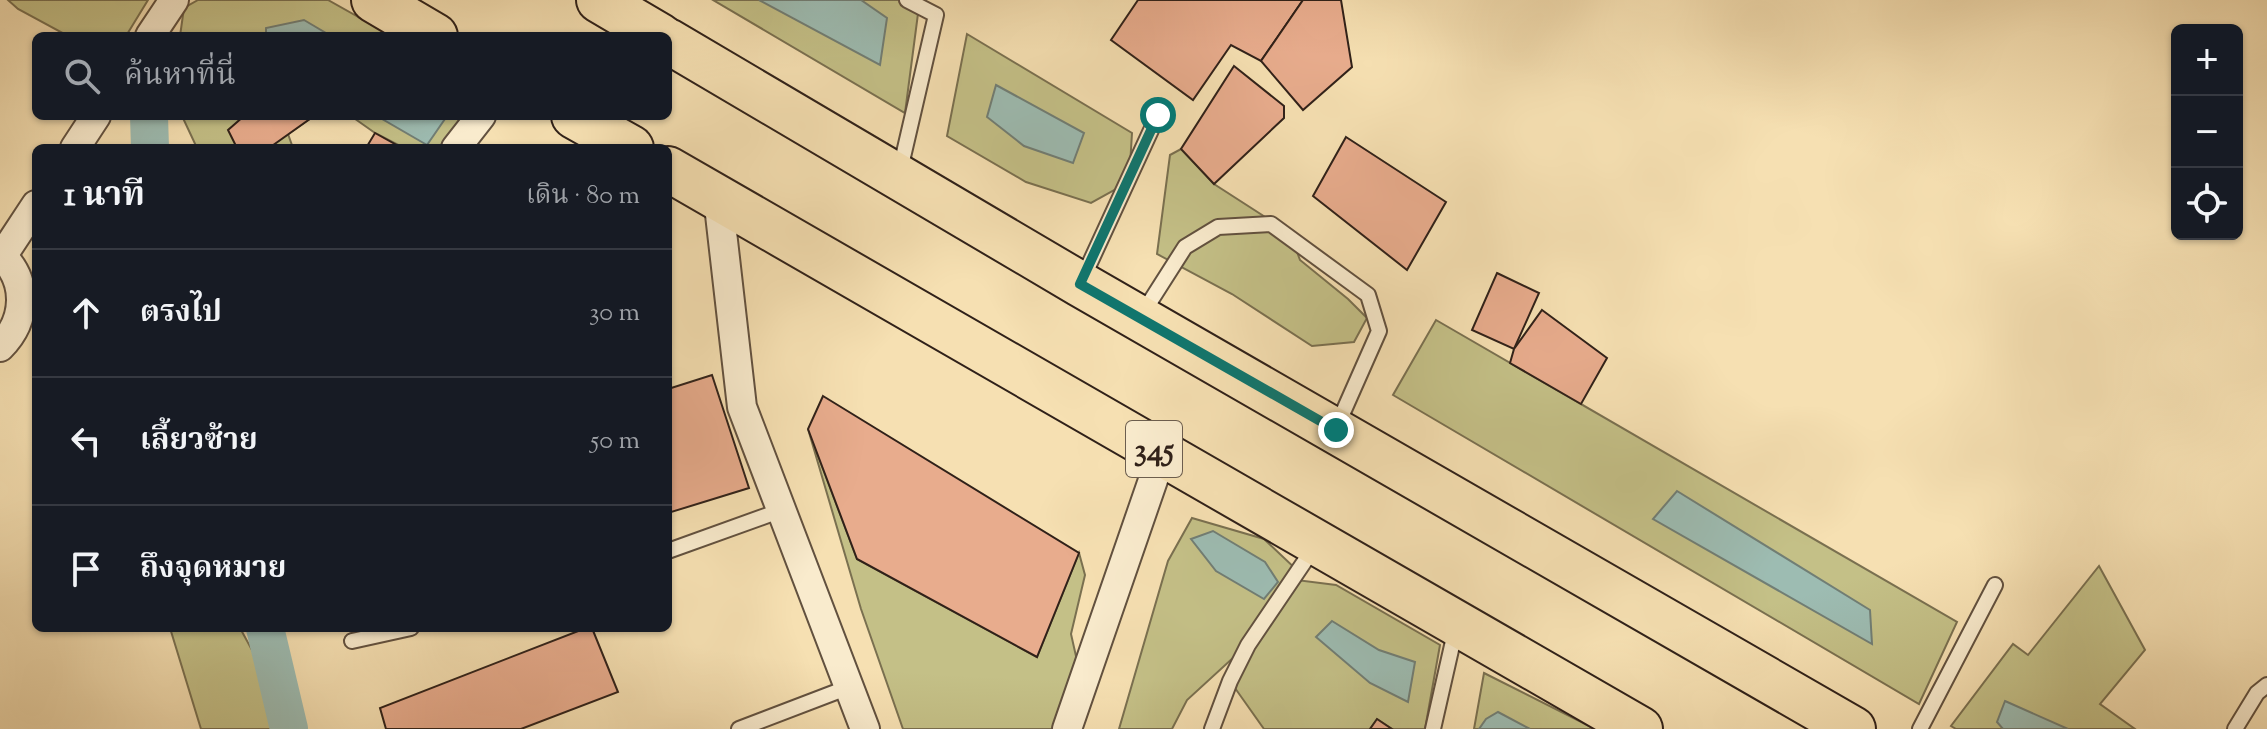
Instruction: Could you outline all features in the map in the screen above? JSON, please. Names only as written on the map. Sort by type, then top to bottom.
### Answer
[{"type":"main road","points":[[374,0],[428,32]]},
{"type":"main road","points":[[599,0],[653,32]]},
{"type":"main road","points":[[672,43],[902,160],[1080,284],[1853,729]]},
{"type":"main road","points":[[581,120],[624,144]]},
{"type":"main road","name":"345","points":[[672,171],[1640,729]]},
{"type":"street","points":[[153,32],[173,1]]},
{"type":"street","points":[[78,144],[93,120]]},
{"type":"street","points":[[459,144],[477,120]]},
{"type":"street","points":[[718,197],[742,407],[865,729]]},
{"type":"street","points":[[0,347],[14,331],[21,312],[21,291],[15,272],[1,254],[32,211]]},
{"type":"street","points":[[1067,729],[1162,454]]},
{"type":"lane","points":[[902,160],[937,7],[907,0]]},
{"type":"lane","points":[[1080,284],[1158,115]]},
{"type":"lane","points":[[1139,318],[1185,247],[1218,227],[1271,224],[1368,295],[1379,331],[1336,430]]},
{"type":"lane","points":[[672,550],[782,510]]},
{"type":"lane","points":[[1212,729],[1248,645],[1318,542]]},
{"type":"lane","points":[[1920,729],[1995,585]]},
{"type":"lane","points":[[1433,729],[1457,623]]},
{"type":"lane","points":[[352,641],[393,632]]},
{"type":"lane","points":[[2235,729],[2257,693],[2267,685]]},
{"type":"lane","points":[[739,729],[849,687]]},
{"type":"shaded area","points":[[8,0],[148,0],[128,32],[61,32],[18,9]]},
{"type":"shaded area","points":[[198,0],[328,0],[385,32],[181,32],[184,8]]},
{"type":"shaded area","points":[[713,0],[908,0],[919,6],[905,113]]},
{"type":"shaded area","points":[[967,34],[1132,133],[1129,182],[1091,203],[1026,182],[947,136]]},
{"type":"shaded area","points":[[184,120],[308,120],[288,134],[292,144],[195,144]]},
{"type":"shaded area","points":[[357,120],[478,120],[463,144],[396,144]]},
{"type":"shaded area","points":[[1181,149],[1214,184],[1290,233],[1300,260],[1367,318],[1354,342],[1312,346],[1232,294],[1157,254],[1170,155]]},
{"type":"shaded area","points":[[1436,320],[1957,622],[1919,704],[1393,395]]},
{"type":"shaded area","points":[[808,429],[857,559],[1037,657],[1079,553],[1085,575],[1071,634],[1078,665],[1060,729],[903,729],[861,609]]},
{"type":"shaded area","points":[[1192,518],[1264,539],[1299,572],[1296,580],[1336,585],[1440,645],[1425,729],[1392,729],[1377,719],[1370,729],[1264,729],[1230,681],[1246,646],[1187,700],[1172,729],[1119,729],[1168,561]]},
{"type":"shaded area","points":[[2099,566],[2145,650],[2100,704],[2135,729],[1956,729],[1951,726],[2013,644],[2028,655]]},
{"type":"shaded area","points":[[171,632],[242,632],[284,709],[289,729],[201,729]]},
{"type":"shaded area","points":[[1484,673],[1595,729],[1474,729]]},
{"type":"water","points":[[759,0],[861,0],[887,18],[880,65]]},
{"type":"water","points":[[304,20],[324,32],[266,32],[266,28]]},
{"type":"water","points":[[996,85],[1084,133],[1073,163],[1024,146],[987,117]]},
{"type":"water","points":[[384,120],[444,120],[425,144]]},
{"type":"water","points":[[1677,491],[1870,610],[1872,644],[1653,519]]},
{"type":"water","points":[[1213,531],[1265,562],[1278,582],[1264,599],[1216,571],[1191,539]]},
{"type":"water","points":[[1332,621],[1379,650],[1415,662],[1408,702],[1370,683],[1316,637]]},
{"type":"water","points":[[2005,701],[2068,729],[2003,729],[1997,722]]},
{"type":"water","points":[[1498,712],[1530,729],[1479,729],[1486,719]]},
{"type":"building","points":[[1138,0],[1303,0],[1261,61],[1231,45],[1193,100],[1111,40]]},
{"type":"building","points":[[1303,0],[1341,0],[1352,67],[1303,110],[1261,61]]},
{"type":"building","points":[[1234,66],[1284,106],[1284,118],[1214,184],[1181,149]]},
{"type":"building","points":[[239,120],[308,120],[275,144],[235,144],[228,130]]},
{"type":"building","points":[[375,133],[395,144],[368,144]]},
{"type":"building","points":[[1346,137],[1446,202],[1407,270],[1313,196]]},
{"type":"building","points":[[1497,273],[1539,293],[1514,349],[1472,330]]},
{"type":"building","points":[[1542,310],[1607,358],[1581,404],[1510,363],[1514,349]]},
{"type":"building","points":[[712,375],[749,488],[672,512],[672,388]]},
{"type":"building","points":[[823,396],[1079,553],[1037,657],[857,559],[808,429]]},
{"type":"building","points":[[576,632],[594,632],[618,692],[521,729],[386,729],[380,708]]},
{"type":"building","points":[[1377,719],[1392,729],[1370,729]]},
{"type":"waterway","points":[[149,120],[150,144]]},
{"type":"waterway","points":[[266,632],[289,729]]},
{"type":"route","points":[[1158,115],[1080,284],[1336,430]]}]
